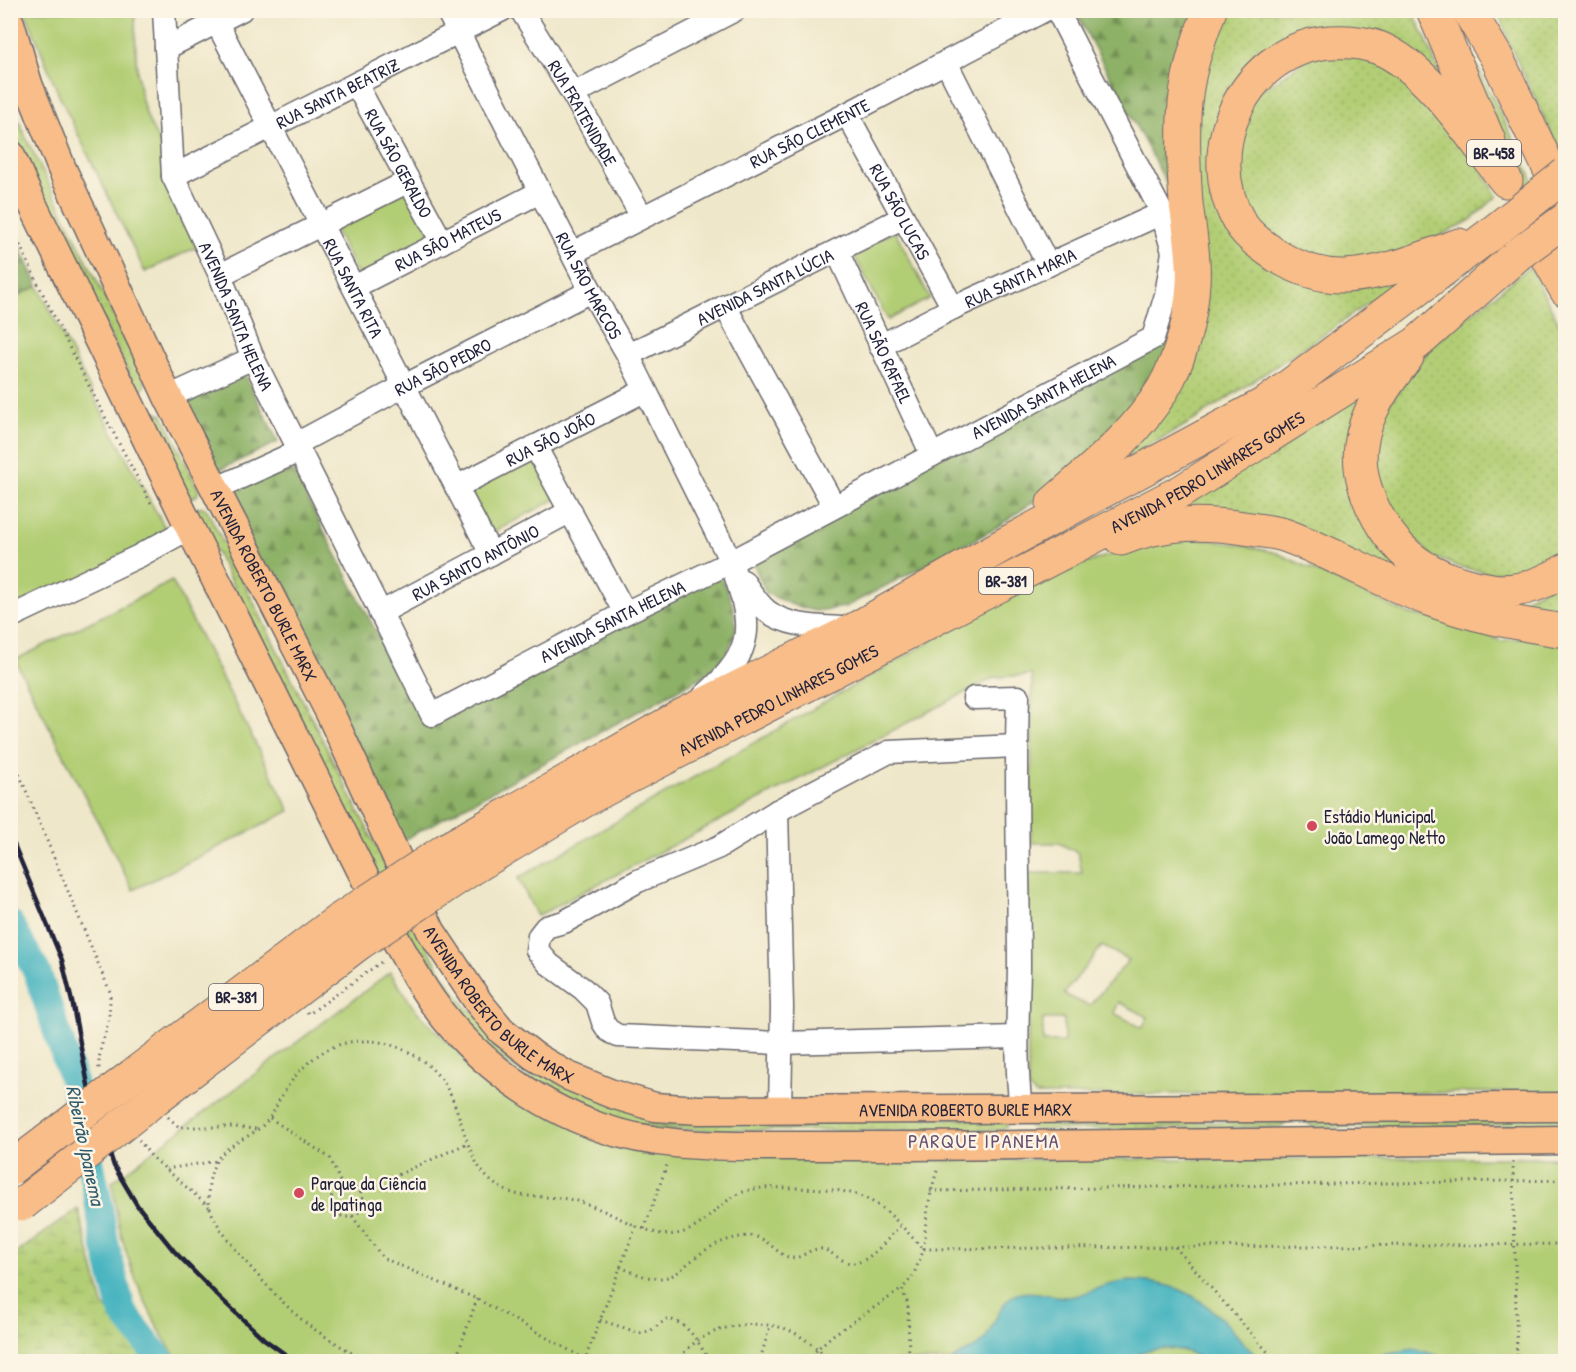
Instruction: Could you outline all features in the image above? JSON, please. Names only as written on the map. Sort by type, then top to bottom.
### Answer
[{"type":"highway","points":[[1005,544],[1122,443],[1163,388],[1176,363],[1186,327],[1194,283],[1184,157],[1186,90],[1196,46],[1210,10]]},
{"type":"highway","name":"BR-458","points":[[1433,10],[1506,181],[1566,290]]},
{"type":"highway","name":"BR-458","points":[[1468,10],[1497,58],[1566,204]]},
{"type":"highway","points":[[1484,10],[1497,58]]},
{"type":"highway","points":[[1492,232],[1414,262],[1377,272],[1345,276],[1317,272],[1289,263],[1261,246],[1241,225],[1227,195],[1224,166],[1225,139],[1235,111],[1249,86],[1265,69],[1293,51],[1316,43],[1346,41],[1378,47],[1406,63],[1447,105],[1506,181]]},
{"type":"highway","name":"AVENIDA PEDRO LINHARES GOMES","points":[[10,1169],[118,1077],[349,932],[681,716],[855,629],[1005,544],[1268,402],[1566,174]]},
{"type":"highway","name":"AVENIDA PEDRO LINHARES GOMES","points":[[459,859],[592,796],[1182,491],[1417,344],[1517,255],[1566,219]]},
{"type":"highway","points":[[1417,344],[1392,376],[1371,411],[1361,445],[1363,475],[1370,505],[1386,530],[1406,553],[1429,571],[1493,590],[1525,588],[1551,579],[1566,570]]},
{"type":"highway","points":[[972,598],[1133,534],[1164,526],[1194,523],[1285,535],[1383,579],[1463,611],[1498,621],[1566,631]]},
{"type":"highway","name":"AVENIDA PEDRO LINHARES GOMES","points":[[16,1208],[161,1108],[349,932]]},
{"type":"main road","name":"AVENIDA ROBERTO BURLE MARX","points":[[10,23],[28,84],[48,135],[168,397],[330,713],[431,931],[479,1003],[502,1031],[534,1056],[566,1076],[612,1094],[655,1107],[699,1110],[1566,1107]]},
{"type":"main road","name":"AVENIDA ROBERTO BURLE MARX","points":[[10,154],[185,517],[396,940],[425,991],[451,1024],[482,1056],[517,1085],[554,1108],[601,1128],[676,1144],[703,1146],[1025,1146],[1566,1140]]},
{"type":"main road","points":[[138,419],[168,397]]},
{"type":"main road","points":[[185,517],[215,489]]},
{"type":"main road","points":[[1297,1107],[1303,1143]]},
{"type":"main road","points":[[1021,1109],[1025,1146]]},
{"type":"street","name":"AVENIDA SANTA HELENA","points":[[164,10],[173,176],[220,276],[253,358],[432,715],[625,613],[731,562],[1153,338],[1166,295],[1173,252],[1162,213],[1057,10]]},
{"type":"street","points":[[166,48],[241,10]]},
{"type":"street","name":"RUA SÃO MARCOS","points":[[447,10],[591,291],[628,355],[731,562]]},
{"type":"street","name":"RUA SANTA BEATRIZ","points":[[173,176],[502,10]]},
{"type":"street","name":"RUA FRATENIDADE","points":[[521,10],[573,94],[642,217]]},
{"type":"street","points":[[573,94],[735,10]]},
{"type":"street","name":"RUA SÃO CLEMENTE","points":[[572,253],[847,114],[1045,10]]},
{"type":"street","name":"RUA SANTA RITA","points":[[217,22],[491,554]]},
{"type":"street","points":[[946,63],[1048,265]]},
{"type":"street","name":"RUA SÃO GERALDO","points":[[356,84],[442,242]]},
{"type":"street","name":"RUA SÃO LUCAS","points":[[847,114],[953,308]]},
{"type":"street","points":[[220,276],[409,181]]},
{"type":"street","name":"RUA SÃO MATEUS","points":[[354,287],[540,192]]},
{"type":"street","name":"RUA SANTA MARIA","points":[[880,346],[953,308],[1162,213]]},
{"type":"street","name":"AVENIDA SANTA LÚCIA","points":[[628,355],[902,218]]},
{"type":"street","name":"RUA SÃO RAFAEL","points":[[837,251],[932,455]]},
{"type":"street","name":"RUA SÃO PEDRO","points":[[215,489],[298,447],[404,386],[591,291]]},
{"type":"street","points":[[725,306],[834,506]]},
{"type":"street","points":[[168,397],[253,358]]},
{"type":"street","name":"RUA SÃO JOÃO","points":[[456,487],[644,391]]},
{"type":"street","points":[[535,446],[625,613]]},
{"type":"street","name":"RUA SANTO ANTÔNIO","points":[[380,614],[571,511]]},
{"type":"street","points":[[10,617],[139,556],[185,517]]},
{"type":"street","points":[[731,562],[767,612],[783,620],[805,625],[855,629]]},
{"type":"street","points":[[681,716],[720,682],[733,667],[745,642],[748,622],[731,562]]},
{"type":"street","points":[[974,698],[1018,697],[1016,746],[1017,1037],[1021,1109]]},
{"type":"street","points":[[1016,746],[889,752],[777,811],[719,847],[638,881],[564,922],[546,927],[539,936],[537,950],[549,964],[583,989],[597,1003],[599,1015],[608,1030],[618,1036],[780,1043],[1017,1037]]},
{"type":"street","points":[[777,811],[782,998],[780,1109]]},
{"type":"path","points":[[10,752],[110,992],[111,1009],[99,1051],[99,1069],[118,1077]]},
{"type":"path","points":[[305,1009],[309,1014],[388,958]]},
{"type":"path","points":[[209,1207],[209,1184],[217,1161],[234,1143],[258,1130],[270,1118],[294,1077],[312,1058],[335,1046],[361,1041],[387,1043],[413,1053],[435,1071],[451,1096],[478,1167],[493,1184],[518,1194],[576,1201],[656,1233],[673,1235],[692,1230],[708,1220],[724,1203],[744,1191],[768,1188],[838,1189],[865,1198],[888,1212],[924,1249],[1566,1244]]},
{"type":"path","points":[[161,1108],[179,1127],[234,1127],[258,1130]]},
{"type":"path","points":[[270,1118],[330,1158],[342,1186]]},
{"type":"path","points":[[138,1138],[151,1156],[209,1207],[222,1231],[273,1292],[307,1324],[367,1362]]},
{"type":"path","points":[[360,1192],[468,1143]]},
{"type":"path","points":[[644,1229],[676,1144]]},
{"type":"path","points":[[810,1362],[817,1349],[833,1335],[902,1289],[913,1275],[924,1249],[930,1191],[940,1160],[950,1146]]},
{"type":"path","points":[[1513,1159],[1517,1362]]},
{"type":"path","points":[[165,1169],[217,1161]]},
{"type":"path","points":[[930,1191],[1566,1180]]},
{"type":"path","points":[[342,1186],[354,1186],[360,1192],[362,1208],[352,1216],[340,1215],[332,1206],[332,1194],[342,1186]]},
{"type":"path","points":[[352,1216],[383,1258],[477,1299],[584,1360],[636,1226]]},
{"type":"path","points":[[620,1267],[644,1277],[662,1278],[675,1275],[714,1244],[752,1236],[765,1241],[790,1258],[799,1258],[814,1249],[824,1249],[845,1262],[857,1263],[865,1260],[900,1226]]},
{"type":"path","points":[[1175,1247],[1272,1357],[1267,1362]]},
{"type":"path","points":[[902,1289],[908,1304],[909,1362]]},
{"type":"path","points":[[455,1362],[477,1299]]},
{"type":"path","points":[[600,1320],[640,1333],[650,1332],[667,1319],[676,1320],[697,1341],[710,1362]]},
{"type":"path","points":[[677,1362],[697,1341],[719,1329],[744,1324],[770,1326],[800,1336],[834,1362]]},
{"type":"path","points":[[762,1353],[770,1326]]},
{"type":"green space","points":[[25,11],[135,11],[137,67],[144,108],[209,241],[145,272],[59,95]]},
{"type":"green space","points":[[1075,11],[1200,11],[1173,354],[1098,457],[991,531],[845,607],[815,611],[795,606],[766,593],[750,555],[1163,340],[1171,192]]},
{"type":"green space","points":[[1218,11],[1412,11],[1448,95],[1311,35],[1217,138],[1259,257],[1405,277],[1326,333],[1191,422],[1115,464],[1172,395],[1194,115]]},
{"type":"green space","points":[[1445,11],[1452,11],[1565,247],[1565,263],[1456,37]]},
{"type":"green space","points":[[1498,11],[1565,11],[1566,148],[1561,153],[1511,48]]},
{"type":"green space","points":[[1316,53],[1375,56],[1462,134],[1497,196],[1471,220],[1411,251],[1317,265],[1259,229],[1234,173],[1246,114],[1258,93]]},
{"type":"green space","points":[[10,99],[26,138],[146,380],[142,389],[137,390],[15,142],[11,131]]},
{"type":"green space","points":[[406,184],[434,239],[359,277],[331,222]]},
{"type":"green space","points":[[10,223],[38,286],[11,299],[10,299]]},
{"type":"green space","points":[[895,231],[930,298],[888,320],[853,253]]},
{"type":"green space","points":[[1530,267],[1565,335],[1565,545],[1543,560],[1517,570],[1491,573],[1460,567],[1433,557],[1394,519],[1375,469],[1375,442],[1382,413],[1432,345]]},
{"type":"green space","points":[[38,286],[99,407],[171,539],[11,617],[11,299]]},
{"type":"green space","points":[[241,367],[278,442],[215,472],[178,398]]},
{"type":"green space","points":[[1375,384],[1357,422],[1416,578],[1163,517]]},
{"type":"green space","points":[[157,413],[163,415],[198,489],[195,497],[188,496],[151,419]]},
{"type":"green space","points":[[531,452],[556,499],[492,533],[467,486]]},
{"type":"green space","points":[[289,463],[424,725],[715,566],[734,611],[736,625],[734,638],[718,663],[703,676],[398,843],[221,494]]},
{"type":"green space","points":[[199,507],[207,510],[417,928],[442,974],[467,1008],[608,1104],[1009,1121],[1006,1128],[1002,1130],[699,1130],[650,1126],[603,1116],[558,1097],[487,1049],[433,983],[195,510]]},
{"type":"green space","name":"Estádio Municipal João Lamego Netto","points":[[1201,539],[1277,553],[1408,614],[1462,623],[1500,641],[1524,638],[1565,645],[1565,1092],[1036,1095],[1028,1088],[1028,873],[1082,873],[1078,853],[1059,843],[1031,843],[1032,675],[995,677],[537,916],[518,878],[996,604],[1104,557],[1149,544]],"holes":[[[1102,946],[1129,960],[1089,1006],[1064,994]],[[1119,1002],[1148,1017],[1142,1028],[1114,1013]],[[1043,1019],[1064,1019],[1064,1042],[1043,1042]]]},
{"type":"green space","points":[[1565,578],[1565,617],[1505,609]]},
{"type":"green space","points":[[172,581],[290,811],[133,890],[15,660]]},
{"type":"green space","name":"PARQUE IPANEMA","points":[[390,972],[414,1008],[442,1037],[481,1073],[526,1104],[838,1160],[1565,1158],[1565,1361],[178,1361],[152,1317],[132,1270],[120,1231],[112,1182]]},
{"type":"green space","points":[[1566,1112],[1565,1125],[1313,1127],[1307,1122]]},
{"type":"green space","points":[[1028,1122],[1287,1122],[1282,1127],[1035,1130]]},
{"type":"green space","points":[[78,1209],[103,1305],[154,1361],[11,1361],[11,1257]]},
{"type":"water","points":[[1127,1281],[1157,1283],[1182,1290],[1193,1296],[1227,1324],[1263,1361],[1201,1361],[1188,1352],[1161,1349],[1143,1352],[1132,1361],[951,1361],[973,1349],[985,1339],[1002,1307],[1017,1294],[1029,1292],[1068,1297]]},
{"type":"water","points":[[1415,1349],[1449,1361],[1365,1361],[1388,1353]]},
{"type":"waterway","name":"Ribeirão Ipanema","points":[[10,924],[37,972],[72,1077],[105,1243],[122,1311],[162,1362]]},
{"type":"railway","points":[[10,835],[62,960],[89,1090],[114,1166],[137,1205],[174,1251],[264,1339],[296,1362]]},
{"type":"place","name":"Estádio Municipal João Lamego Netto","points":[[1312,826]]},
{"type":"place","name":"Parque da Ciência de Ipatinga","points":[[299,1193]]},
{"type":"district","name":"PARQUE IPANEMA","points":[[984,1140]]}]
